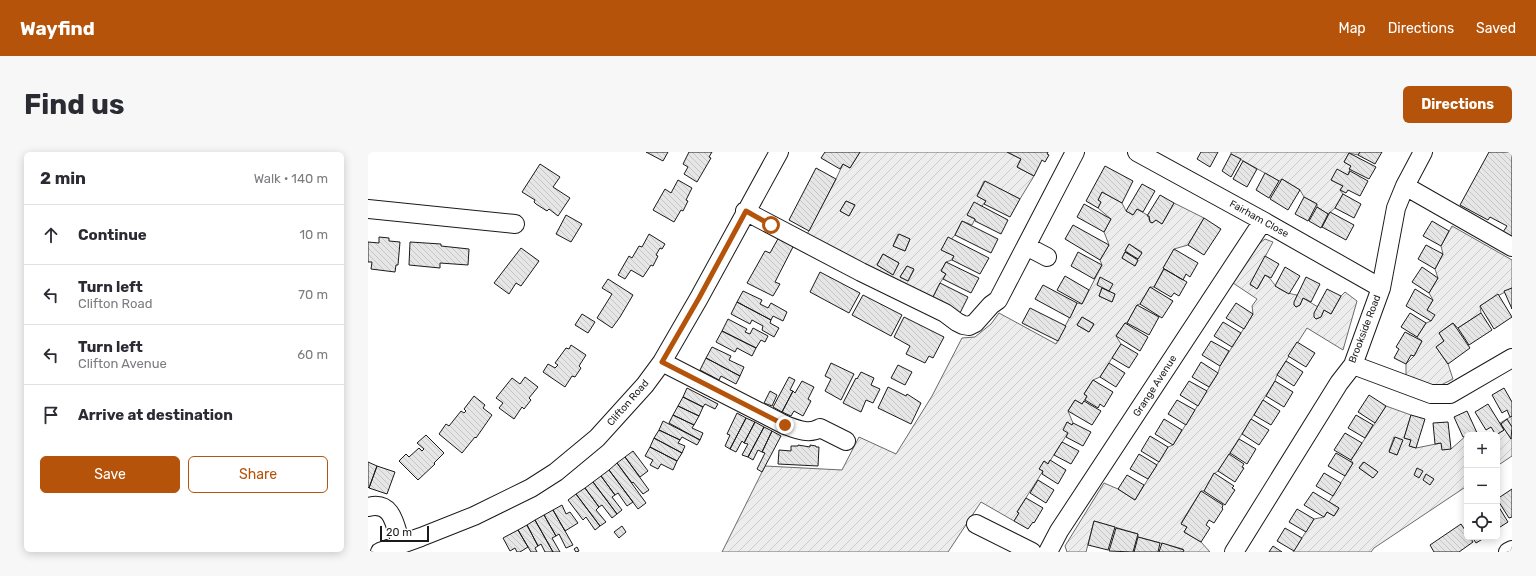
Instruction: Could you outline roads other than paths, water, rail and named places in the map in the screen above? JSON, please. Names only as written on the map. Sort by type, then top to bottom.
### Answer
[{"type":"street","name":"Clifton Road","points":[[380,552],[474,516],[531,488],[556,472],[612,423],[645,385],[662,362],[779,152]]},
{"type":"street","points":[[746,211],[861,272],[945,313],[957,322],[969,326],[975,323],[991,305],[998,300],[1075,152]]},
{"type":"street","name":"Fairham Close","points":[[1137,152],[1381,288]]},
{"type":"street","name":"Brookside Road","points":[[1234,552],[1339,383],[1353,365],[1381,288],[1396,208],[1405,186],[1423,152]]},
{"type":"street","points":[[1405,186],[1512,247]]},
{"type":"street","points":[[368,209],[491,229],[515,224]]},
{"type":"street","name":"Grange Avenue","points":[[1048,552],[1064,524],[1263,221]]},
{"type":"street","points":[[1026,246],[1047,257]]},
{"type":"street","points":[[1353,365],[1431,394],[1440,395],[1450,394],[1512,358]]},
{"type":"street","points":[[662,362],[785,425],[806,431],[816,430],[824,420],[846,441]]},
{"type":"street","points":[[368,507],[378,506],[389,511],[401,544]]},
{"type":"street","points":[[976,524],[1032,552]]},
{"type":"street","points":[[1508,552],[1512,550]]}]
